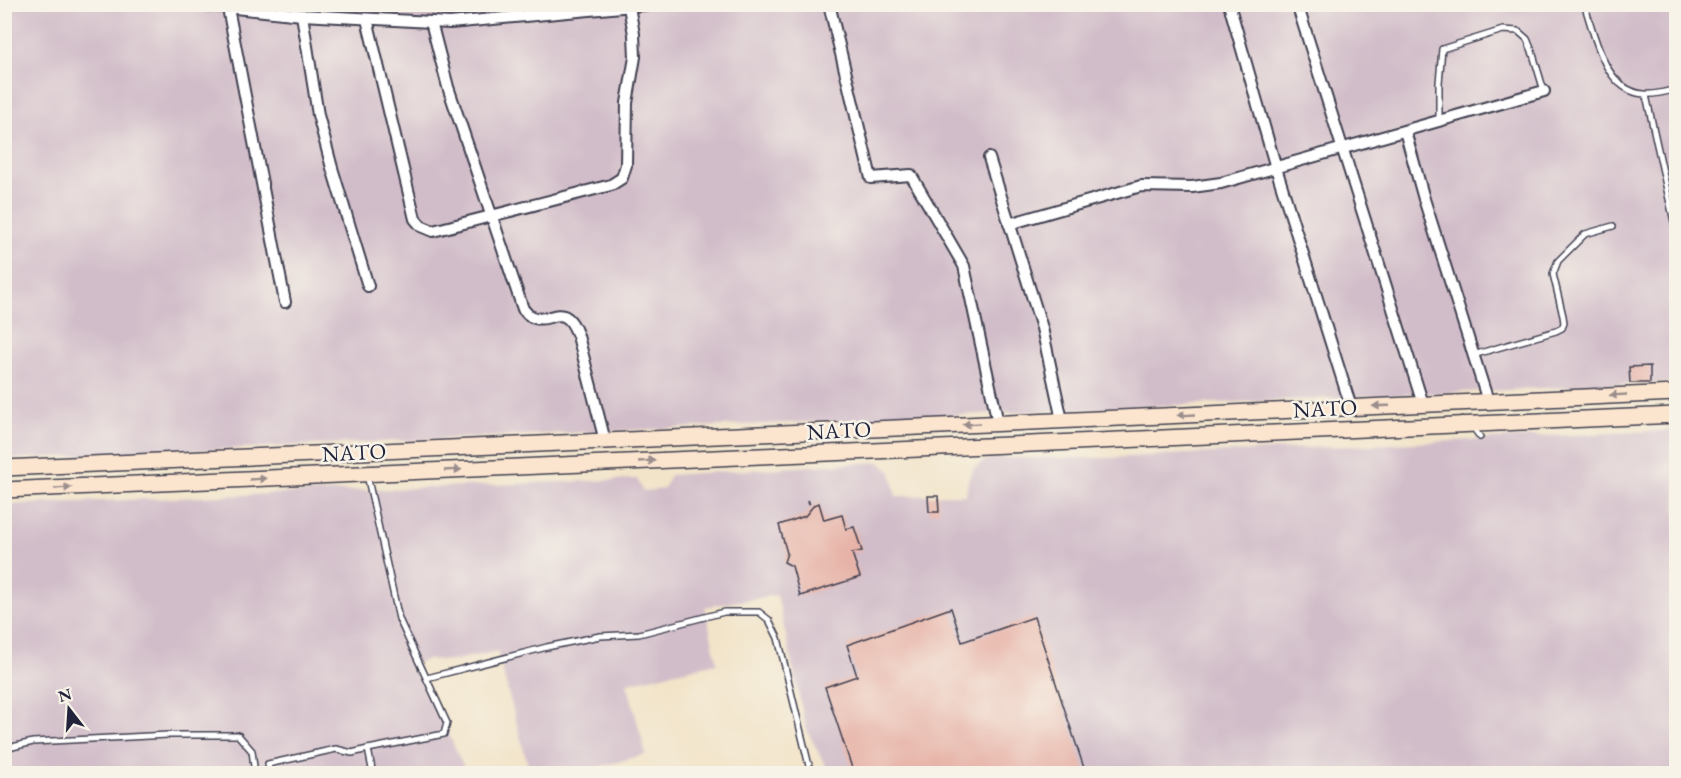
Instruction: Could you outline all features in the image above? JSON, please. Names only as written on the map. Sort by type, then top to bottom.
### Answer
[{"type":"main road","name":"ΝΑΤΟ","points":[[4,468],[1677,393]]},
{"type":"main road","name":"ΝΑΤΟ","points":[[4,490],[1475,431],[1677,415]]},
{"type":"street","points":[[196,4],[228,8],[247,7],[302,15],[450,23],[654,4]]},
{"type":"street","points":[[830,4],[871,178],[911,174],[964,266],[998,423]]},
{"type":"street","points":[[1228,4],[1276,168],[1351,407]]},
{"type":"street","points":[[1297,4],[1423,404]]},
{"type":"street","points":[[367,19],[411,203],[418,223],[424,229],[433,231],[611,185],[622,178],[626,165],[627,103],[635,57],[629,7]]},
{"type":"street","points":[[228,8],[285,302]]},
{"type":"street","points":[[302,15],[318,115],[368,286]]},
{"type":"street","points":[[431,22],[448,87],[524,309],[530,316],[539,318],[554,315],[565,316],[573,323],[605,441]]},
{"type":"street","points":[[1009,224],[1141,186],[1192,188],[1221,183],[1544,91]]},
{"type":"street","points":[[1405,131],[1424,199],[1488,401]]},
{"type":"street","points":[[989,158],[1042,328],[1062,420]]},
{"type":"lane","points":[[1584,4],[1605,66],[1613,78],[1629,91],[1646,95],[1677,89]]},
{"type":"lane","points":[[1439,121],[1442,50],[1503,30],[1518,32],[1527,39],[1544,91]]},
{"type":"lane","points":[[1646,95],[1677,231]]},
{"type":"lane","points":[[1473,355],[1562,328],[1563,316],[1554,281],[1555,267],[1558,261],[1585,234],[1612,226]]},
{"type":"lane","points":[[270,774],[268,764],[336,749],[352,753],[444,734],[447,723],[399,619],[366,474]]},
{"type":"lane","points":[[427,678],[547,647],[600,636],[639,634],[724,612],[759,612],[769,620],[778,638],[811,774]]},
{"type":"lane","points":[[4,749],[33,742],[168,735],[238,735],[252,751],[255,774]]},
{"type":"lane","points":[[368,749],[373,774]]},
{"type":"path","points":[[808,500],[811,509]]},
{"type":"shaded area","points":[[4,5],[1676,5],[1676,382],[5,459]]},
{"type":"shaded area","points":[[1676,430],[1676,773],[829,773],[806,728],[777,595],[705,607],[717,663],[627,683],[646,754],[577,773],[530,773],[497,651],[452,661],[428,659],[416,664],[465,773],[5,773],[4,505],[637,479],[643,491],[664,489],[670,475],[879,462],[891,472],[896,496],[966,495],[968,480],[974,468],[989,458],[1107,458]]},
{"type":"building","points":[[1650,366],[1650,383],[1630,383],[1629,367]]},
{"type":"building","points":[[928,496],[938,496],[939,512],[929,512]]},
{"type":"building","points":[[819,503],[824,520],[842,515],[846,529],[854,527],[862,551],[852,553],[860,577],[800,596],[792,566],[784,562],[787,553],[779,525],[805,516],[814,505]]},
{"type":"building","points":[[951,608],[962,642],[1034,617],[1086,774],[854,774],[825,687],[857,676],[847,645]]}]
